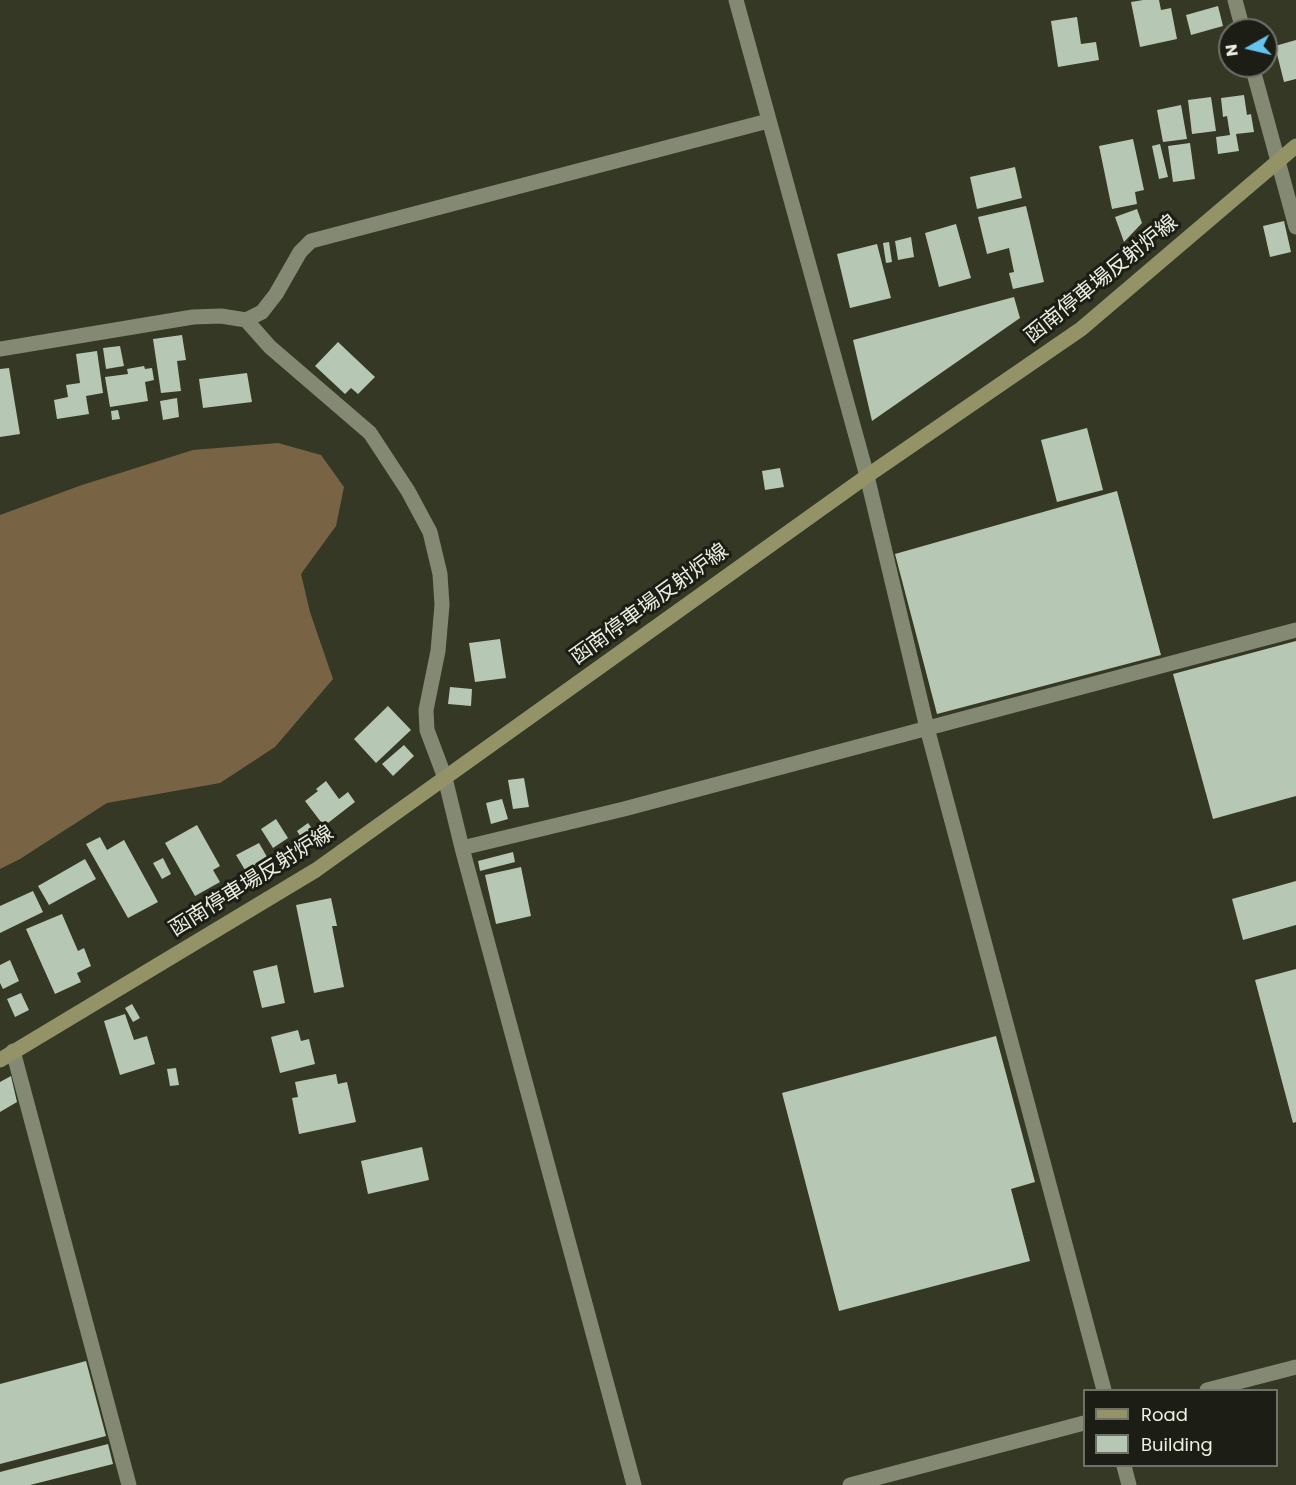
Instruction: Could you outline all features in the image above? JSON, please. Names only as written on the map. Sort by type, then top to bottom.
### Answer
[{"type":"main road","name":"函南停車場反射炉線","points":[[7,1055],[316,870],[867,476],[1082,329],[1296,146]]},
{"type":"street","points":[[736,0],[867,476],[927,728],[1104,1389]]},
{"type":"street","points":[[1234,0],[1239,18]]},
{"type":"street","points":[[1255,78],[1296,226]]},
{"type":"street","points":[[0,349],[193,317],[221,316],[246,320],[262,312],[276,294],[300,252],[311,241],[768,121]]},
{"type":"street","points":[[246,320],[270,347],[370,433],[408,491],[430,532],[440,574],[442,605],[438,651],[426,719],[427,730],[439,782],[462,848],[634,1485]]},
{"type":"street","points":[[462,848],[624,809],[1296,630]]},
{"type":"street","points":[[7,1055],[129,1485]]},
{"type":"street","points":[[1211,1389],[1296,1367]]},
{"type":"street","points":[[850,1485],[1083,1422]]},
{"type":"street","points":[[1124,1467],[1129,1485]]},
{"type":"shaded area","points":[[278,443],[321,455],[344,487],[336,526],[301,574],[310,612],[333,679],[275,747],[220,783],[107,803],[20,859],[0,869],[0,515],[82,485],[193,450]]},
{"type":"building","points":[[1159,0],[1161,10],[1171,8],[1177,39],[1140,47],[1131,2]]},
{"type":"building","points":[[1218,6],[1221,18],[1218,18],[1218,27],[1191,35],[1186,15]]},
{"type":"building","points":[[1077,17],[1081,44],[1096,42],[1099,60],[1058,67],[1051,21]]},
{"type":"building","points":[[1296,40],[1296,79],[1284,82],[1278,58],[1278,45]]},
{"type":"building","points":[[1244,95],[1247,115],[1251,114],[1254,132],[1236,134],[1239,151],[1218,154],[1216,137],[1230,135],[1227,116],[1223,117],[1221,98]]},
{"type":"building","points":[[1211,97],[1216,131],[1192,134],[1188,100]]},
{"type":"building","points":[[1181,105],[1187,139],[1163,142],[1157,110]]},
{"type":"building","points":[[1133,139],[1144,190],[1135,192],[1137,204],[1112,209],[1099,146]]},
{"type":"building","points":[[1190,143],[1195,179],[1173,182],[1168,146]]},
{"type":"building","points":[[1160,144],[1168,177],[1159,179],[1152,146]]},
{"type":"building","points":[[1015,167],[1022,198],[977,209],[970,177]]},
{"type":"building","points":[[1026,206],[1044,282],[1013,289],[1009,273],[1014,272],[1009,248],[987,254],[978,217]]},
{"type":"building","points":[[1137,209],[1142,223],[1124,242],[1115,217]]},
{"type":"building","points":[[1284,221],[1291,252],[1270,257],[1263,226]]},
{"type":"building","points":[[956,224],[971,278],[939,287],[925,233]]},
{"type":"building","points":[[911,237],[914,257],[898,260],[895,241]]},
{"type":"building","points":[[889,242],[892,262],[886,263],[883,243]]},
{"type":"building","points":[[877,244],[891,298],[850,308],[837,254]]},
{"type":"building","points":[[1014,297],[1020,318],[872,421],[853,340]]},
{"type":"building","points":[[182,335],[186,360],[177,361],[181,391],[161,393],[153,339]]},
{"type":"building","points":[[338,342],[375,377],[358,394],[351,388],[345,394],[315,366]]},
{"type":"building","points":[[120,346],[124,366],[106,369],[103,348]]},
{"type":"building","points":[[97,351],[103,393],[86,396],[89,414],[57,419],[54,400],[68,397],[66,385],[80,383],[76,354]]},
{"type":"building","points":[[144,366],[145,369],[152,368],[154,380],[145,382],[148,401],[110,407],[105,377],[128,374],[127,369]]},
{"type":"building","points":[[9,368],[20,434],[0,437],[0,369]]},
{"type":"building","points":[[247,373],[252,402],[203,408],[199,379]]},
{"type":"building","points":[[177,398],[179,417],[163,420],[160,401]]},
{"type":"building","points":[[118,410],[120,419],[112,420],[111,411]]},
{"type":"building","points":[[1087,428],[1103,490],[1057,502],[1041,440]]},
{"type":"building","points":[[780,468],[784,487],[765,490],[762,471]]},
{"type":"building","points":[[1117,491],[1161,655],[937,714],[895,554]]},
{"type":"building","points":[[500,639],[506,678],[475,682],[469,643]]},
{"type":"building","points":[[1296,641],[1296,796],[1213,819],[1173,674]]},
{"type":"building","points":[[450,687],[472,689],[471,706],[448,704]]},
{"type":"building","points":[[388,706],[411,730],[376,763],[354,739]]},
{"type":"building","points":[[404,745],[414,756],[393,776],[382,764]]},
{"type":"building","points":[[524,778],[529,807],[513,809],[508,780]]},
{"type":"building","points":[[326,781],[339,799],[348,792],[355,802],[324,826],[305,801]]},
{"type":"building","points":[[502,799],[508,819],[491,824],[486,803]]},
{"type":"building","points":[[276,819],[288,838],[273,848],[261,829]]},
{"type":"building","points":[[308,823],[314,831],[302,839],[297,831]]},
{"type":"building","points":[[197,825],[220,866],[213,870],[220,882],[195,896],[165,843]]},
{"type":"building","points":[[100,837],[107,850],[124,840],[158,902],[128,918],[86,844]]},
{"type":"building","points":[[259,843],[270,862],[248,875],[236,855]]},
{"type":"building","points":[[513,852],[515,862],[480,871],[478,861]]},
{"type":"building","points":[[163,858],[171,874],[162,879],[153,863]]},
{"type":"building","points":[[85,859],[96,879],[49,905],[38,886]]},
{"type":"building","points":[[521,867],[531,916],[496,924],[485,875]]},
{"type":"building","points":[[1296,881],[1296,925],[1243,940],[1232,899]]},
{"type":"building","points":[[33,891],[43,912],[0,933],[0,906]]},
{"type":"building","points":[[331,898],[337,926],[332,926],[344,987],[314,993],[296,905]]},
{"type":"building","points":[[62,914],[78,951],[84,948],[91,966],[77,973],[81,982],[55,994],[26,929]]},
{"type":"building","points":[[10,960],[19,981],[3,989],[0,983],[0,965]]},
{"type":"building","points":[[277,965],[285,1003],[262,1008],[253,971]]},
{"type":"building","points":[[1296,969],[1296,1122],[1293,1123],[1255,980]]},
{"type":"building","points":[[21,993],[29,1010],[15,1017],[7,999]]},
{"type":"building","points":[[132,1004],[140,1018],[133,1022],[125,1008]]},
{"type":"building","points":[[125,1014],[134,1040],[147,1036],[155,1064],[120,1075],[104,1021]]},
{"type":"building","points":[[298,1030],[301,1041],[309,1039],[315,1064],[280,1073],[271,1037]]},
{"type":"building","points":[[996,1036],[1035,1182],[1011,1189],[1030,1261],[839,1311],[782,1093]]},
{"type":"building","points":[[176,1068],[179,1085],[170,1086],[167,1069]]},
{"type":"building","points":[[336,1074],[338,1084],[347,1082],[356,1122],[299,1134],[292,1098],[298,1097],[295,1082]]},
{"type":"building","points":[[11,1076],[17,1102],[0,1112],[0,1082]]},
{"type":"building","points":[[422,1147],[429,1180],[368,1194],[361,1161]]},
{"type":"building","points":[[86,1361],[106,1436],[0,1464],[0,1384]]},
{"type":"building","points":[[108,1444],[113,1464],[30,1485],[0,1485],[0,1472]]}]
